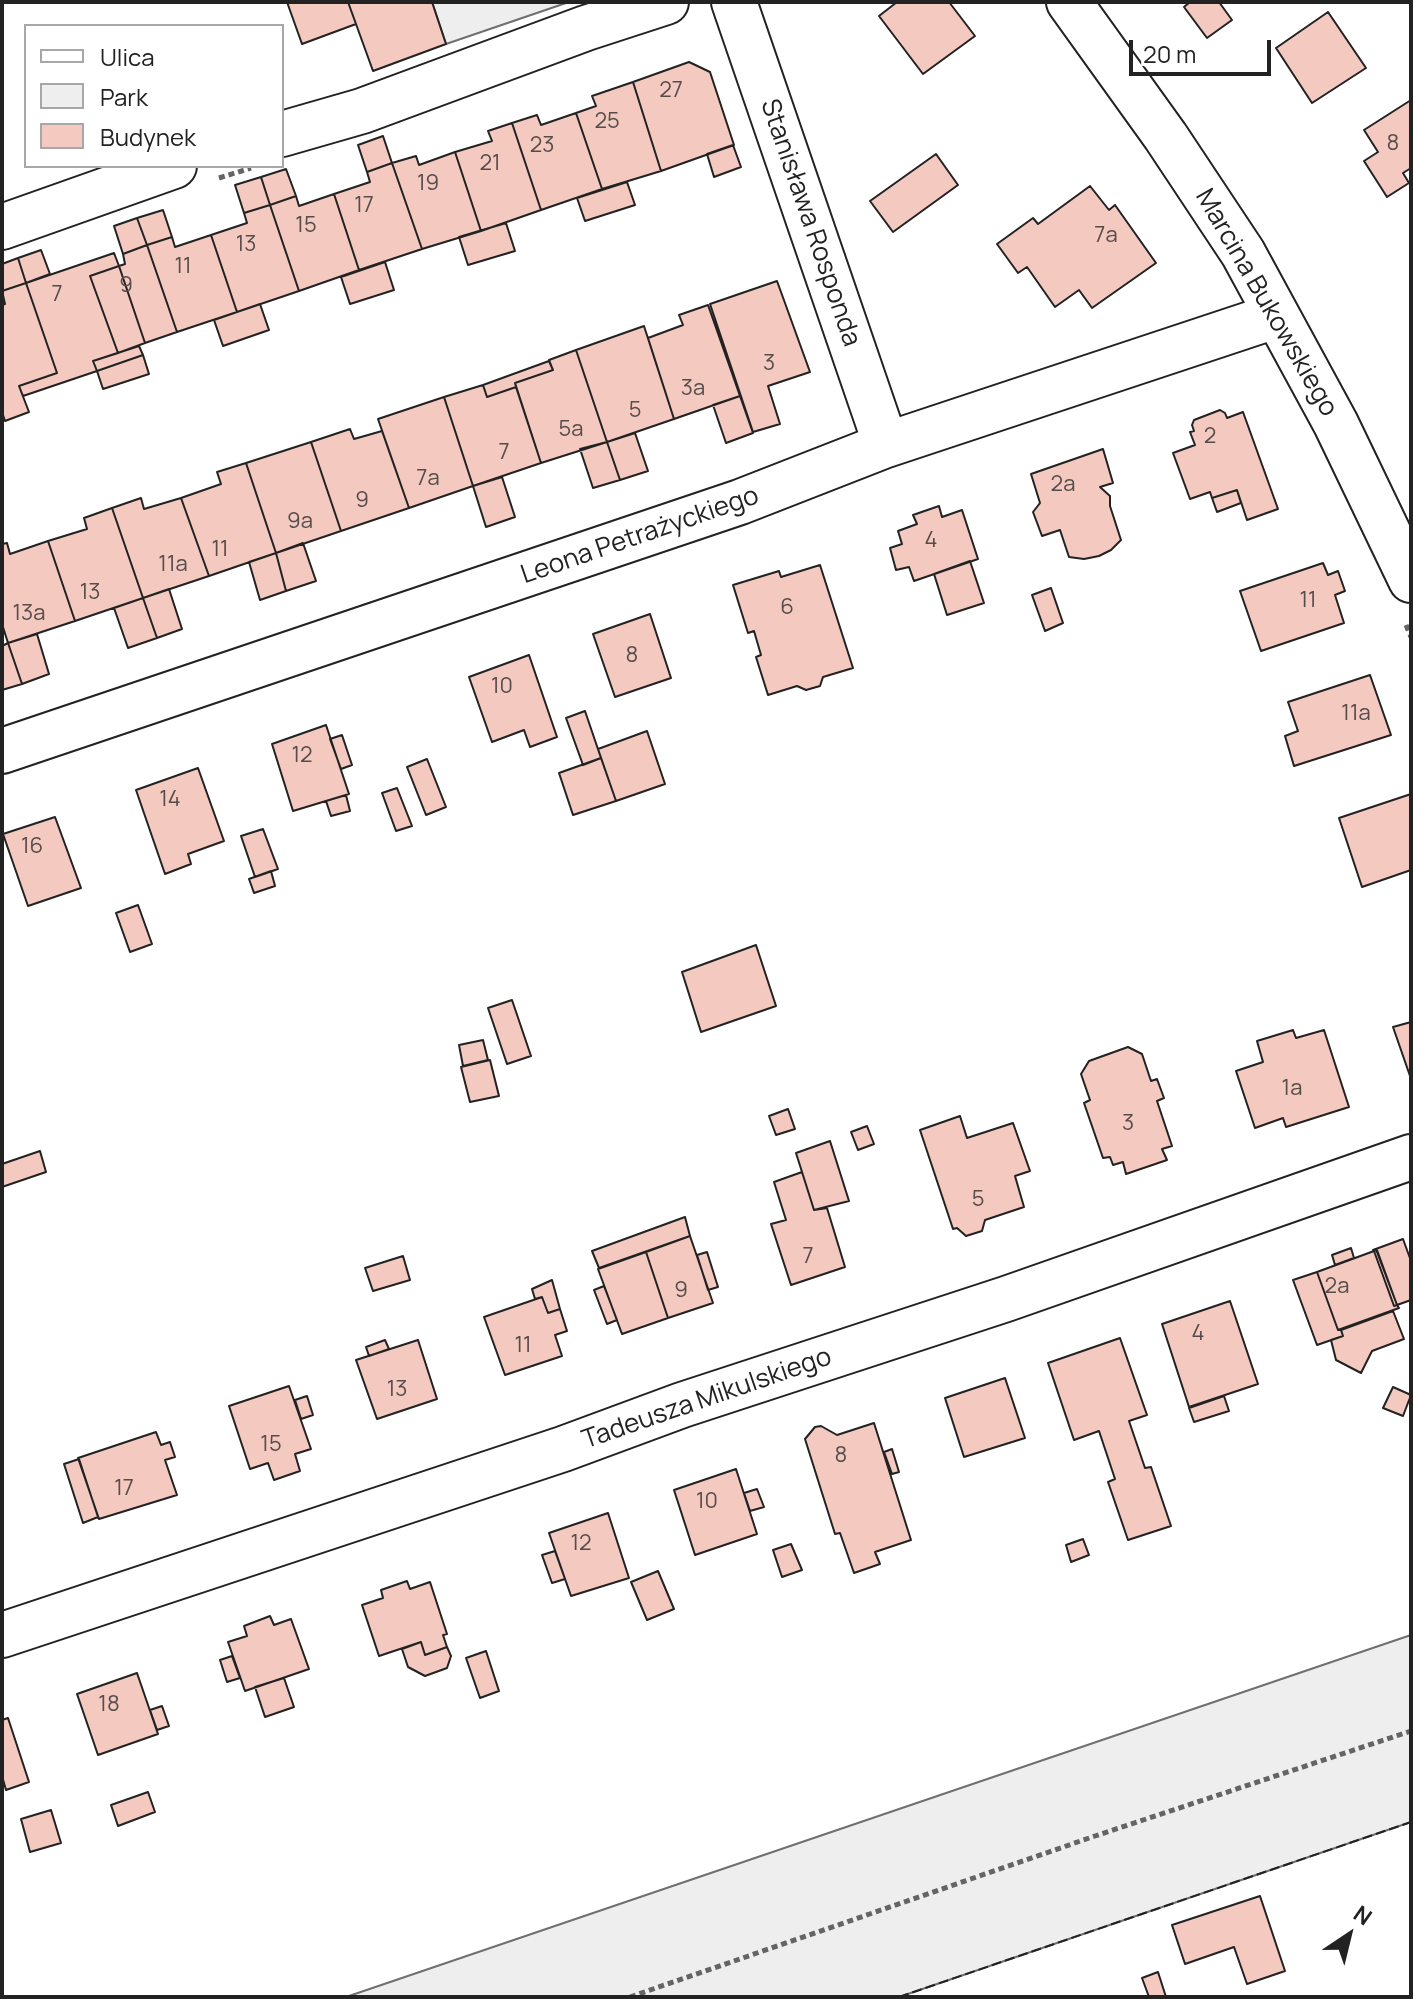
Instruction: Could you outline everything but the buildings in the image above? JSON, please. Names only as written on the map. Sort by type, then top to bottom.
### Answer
[{"type":"street","points":[[284,133],[362,111],[586,28],[666,2]]},
{"type":"street","name":"Stanisława Rosponda","points":[[734,2],[886,445]]},
{"type":"street","name":"Marcina Bukowskiego","points":[[1069,2],[1243,253],[1336,424],[1411,580]]},
{"type":"street","points":[[2,227],[168,168]]},
{"type":"street","name":"Leona Petrażyckiego","points":[[2,751],[726,507],[886,445],[1275,316]]},
{"type":"street","name":"Tadeusza Mikulskiego","points":[[2,1635],[1006,1299],[1411,1157]]},
{"type":"path","points":[[630,1997],[1095,1836],[1411,1731]]},
{"type":"green space","points":[[432,2],[569,2],[446,44]]},
{"type":"green space","points":[[1411,1635],[1411,1822],[899,1997],[346,1997]]},
{"type":"fence","points":[[899,1997],[1411,1822]]}]
